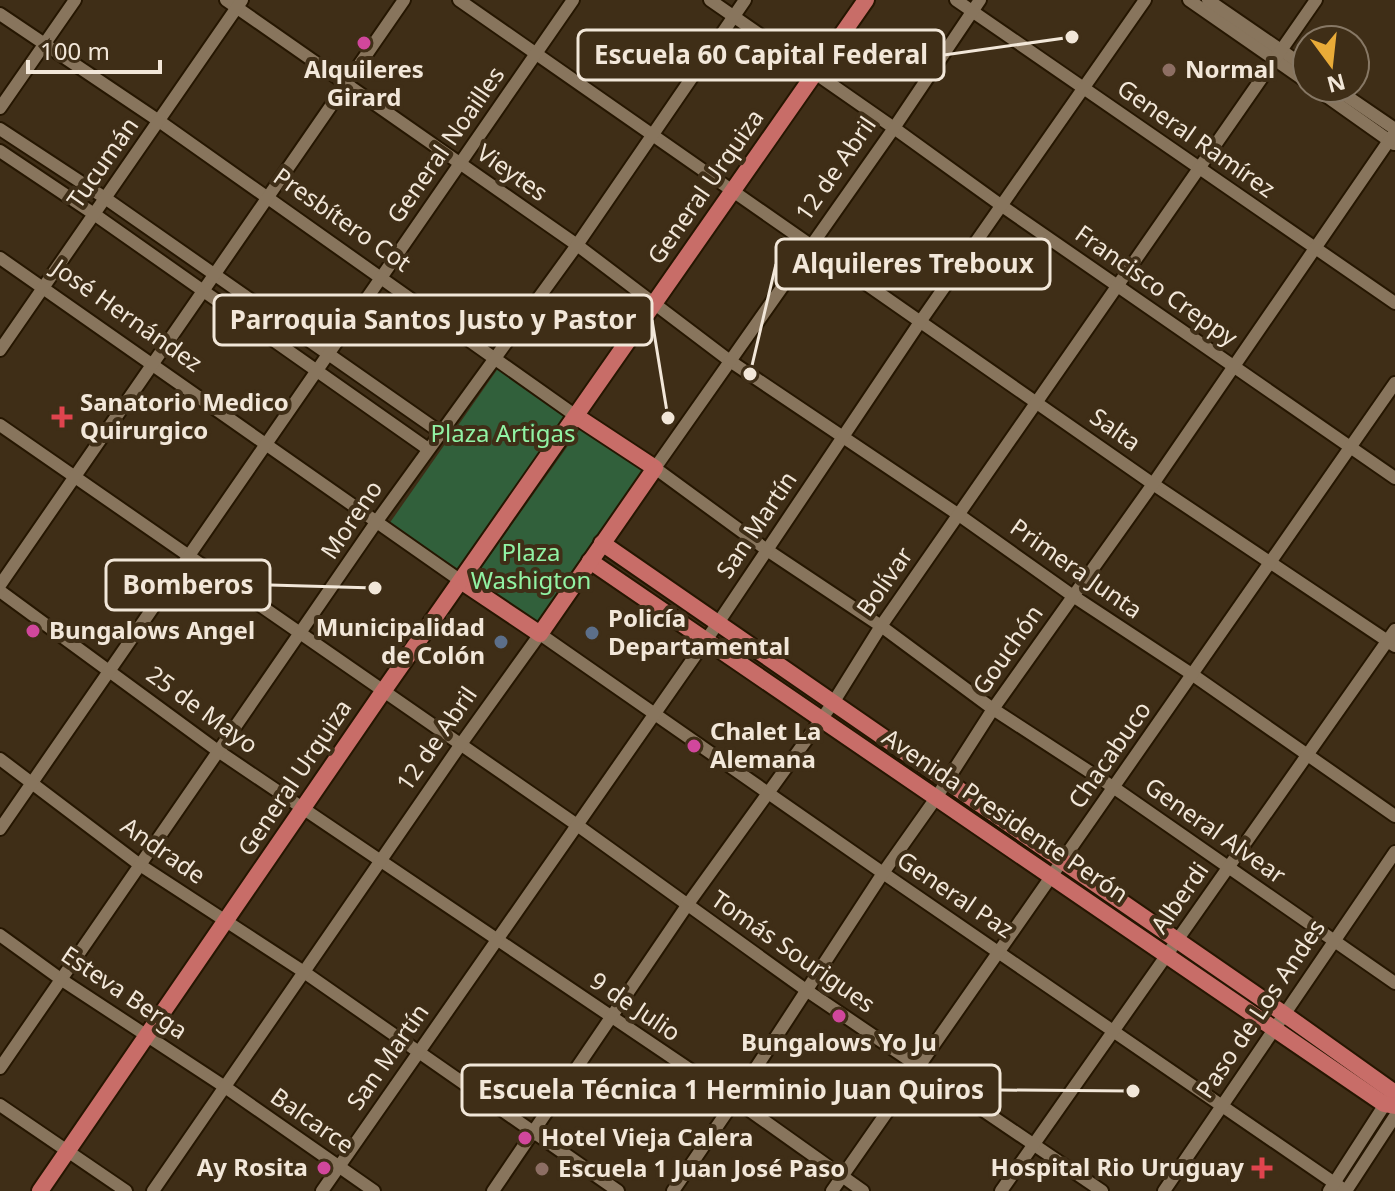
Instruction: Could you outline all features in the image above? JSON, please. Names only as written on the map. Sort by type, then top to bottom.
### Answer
[{"type":"main road","name":"General Urquiza","points":[[40,1191],[382,693],[866,0]]},
{"type":"main road","name":"Presbítero Cot","points":[[576,416],[655,468]]},
{"type":"main road","name":"12 de Abril","points":[[540,634],[655,468]]},
{"type":"main road","name":"Avenida Presidente Perón","points":[[602,543],[1284,1014],[1393,1100]]},
{"type":"main road","name":"Avenida Presidente Perón","points":[[590,561],[1273,1028],[1393,1100]]},
{"type":"main road","name":"José Hernández","points":[[461,581],[540,634]]},
{"type":"street","points":[[0,108],[75,0]]},
{"type":"street","points":[[0,588],[404,0]]},
{"type":"street","name":"Salta","points":[[459,0],[1153,484],[1392,639]]},
{"type":"street","name":"General Noailles","points":[[0,829],[573,0]]},
{"type":"street","name":"Francisco Creppy","points":[[710,0],[1395,478]]},
{"type":"street","name":"Moreno","points":[[0,1068],[377,521],[577,245],[745,0]]},
{"type":"street","name":"General Ramírez","points":[[956,0],[976,6],[1083,89],[1395,303]]},
{"type":"street","name":"San Martín","points":[[322,1191],[718,623],[920,322],[1145,0]]},
{"type":"street","points":[[1189,0],[1291,61]]},
{"type":"street","points":[[1208,0],[1291,67]]},
{"type":"street","name":"Bolívar","points":[[493,1191],[688,904],[822,719],[881,626],[1316,0]]},
{"type":"street","name":"Vieytes","points":[[235,3],[577,245],[730,361]]},
{"type":"street","name":"Tucumán","points":[[0,350],[159,121],[235,3]]},
{"type":"street","name":"12 de Abril","points":[[655,468],[976,6]]},
{"type":"street","name":"Presbítero Cot","points":[[0,14],[268,197],[576,416]]},
{"type":"street","points":[[1341,104],[1394,137]]},
{"type":"street","points":[[1354,104],[1394,137]]},
{"type":"street","points":[[0,129],[105,198],[440,432]]},
{"type":"street","name":"Gouchón","points":[[673,1191],[993,709],[1394,137]]},
{"type":"street","points":[[0,151],[428,449]]},
{"type":"street","name":"José Hernández","points":[[0,258],[461,581]]},
{"type":"street","name":"Primera Junta","points":[[730,361],[1395,816]]},
{"type":"street","name":"Chacabuco","points":[[832,1191],[1395,383]]},
{"type":"street","name":"Tomás Sourigues","points":[[0,425],[382,693],[577,825],[806,990],[1102,1191]]},
{"type":"street","name":"General Alvear","points":[[655,468],[767,550],[881,626],[993,709],[1113,787],[1395,983]]},
{"type":"street","name":"25 de Mayo","points":[[0,588],[218,751],[381,862]]},
{"type":"street","name":"12 de Abril","points":[[153,1191],[540,634]]},
{"type":"street","name":"General Paz","points":[[540,634],[1222,1106],[1331,1187],[1346,1191]]},
{"type":"street","name":"Alberdi","points":[[1001,1191],[1392,639]]},
{"type":"street","name":"Andrade","points":[[0,759],[140,865],[304,972],[618,1191]]},
{"type":"street","name":"Paso de Los Andes","points":[[1164,1191],[1395,852]]},
{"type":"street","name":"9 de Julio","points":[[381,862],[735,1100],[863,1191]]},
{"type":"street","name":"Esteva Berga","points":[[0,935],[62,980],[225,1087]]},
{"type":"street","name":"Balcarce","points":[[225,1087],[374,1191]]},
{"type":"street","points":[[1331,1187],[1393,1100]]},
{"type":"street","points":[[1346,1191],[1393,1100]]},
{"type":"street","points":[[0,1105],[126,1191]]},
{"type":"green space","name":"Plaza Artigas","points":[[499,367],[568,416],[458,569],[389,524]]},
{"type":"green space","name":"Plaza Washigton","points":[[584,423],[647,469],[539,627],[474,578]]},
{"type":"place","name":"Escuela 60 Capital Federal","points":[[1072,37]]},
{"type":"place","name":"Alquileres Girard","points":[[364,43]]},
{"type":"place","name":"Normal","points":[[1169,70]]},
{"type":"place","name":"Alquileres Treboux","points":[[750,374]]},
{"type":"place","name":"Sanatorio Medico Quirurgico","points":[[62,417]]},
{"type":"place","name":"Parroquia Santos Justo y Pastor","points":[[668,418]]},
{"type":"place","name":"Bomberos","points":[[375,588]]},
{"type":"place","name":"Bungalows Angel","points":[[33,631]]},
{"type":"place","name":"Policía Departamental","points":[[592,633]]},
{"type":"place","name":"Municipalidad de Colón","points":[[501,642]]},
{"type":"place","name":"Chalet La Alemana","points":[[694,746]]},
{"type":"place","name":"Bungalows Yo Ju","points":[[839,1016]]},
{"type":"place","name":"Escuela Técnica 1 Herminio Juan Quiros","points":[[1133,1091]]},
{"type":"place","name":"Hotel Vieja Calera","points":[[525,1138]]},
{"type":"place","name":"Ay Rosita","points":[[324,1168]]},
{"type":"place","name":"Hospital Rio Uruguay","points":[[1262,1168]]},
{"type":"place","name":"Escuela 1 Juan José Paso","points":[[542,1169]]}]
